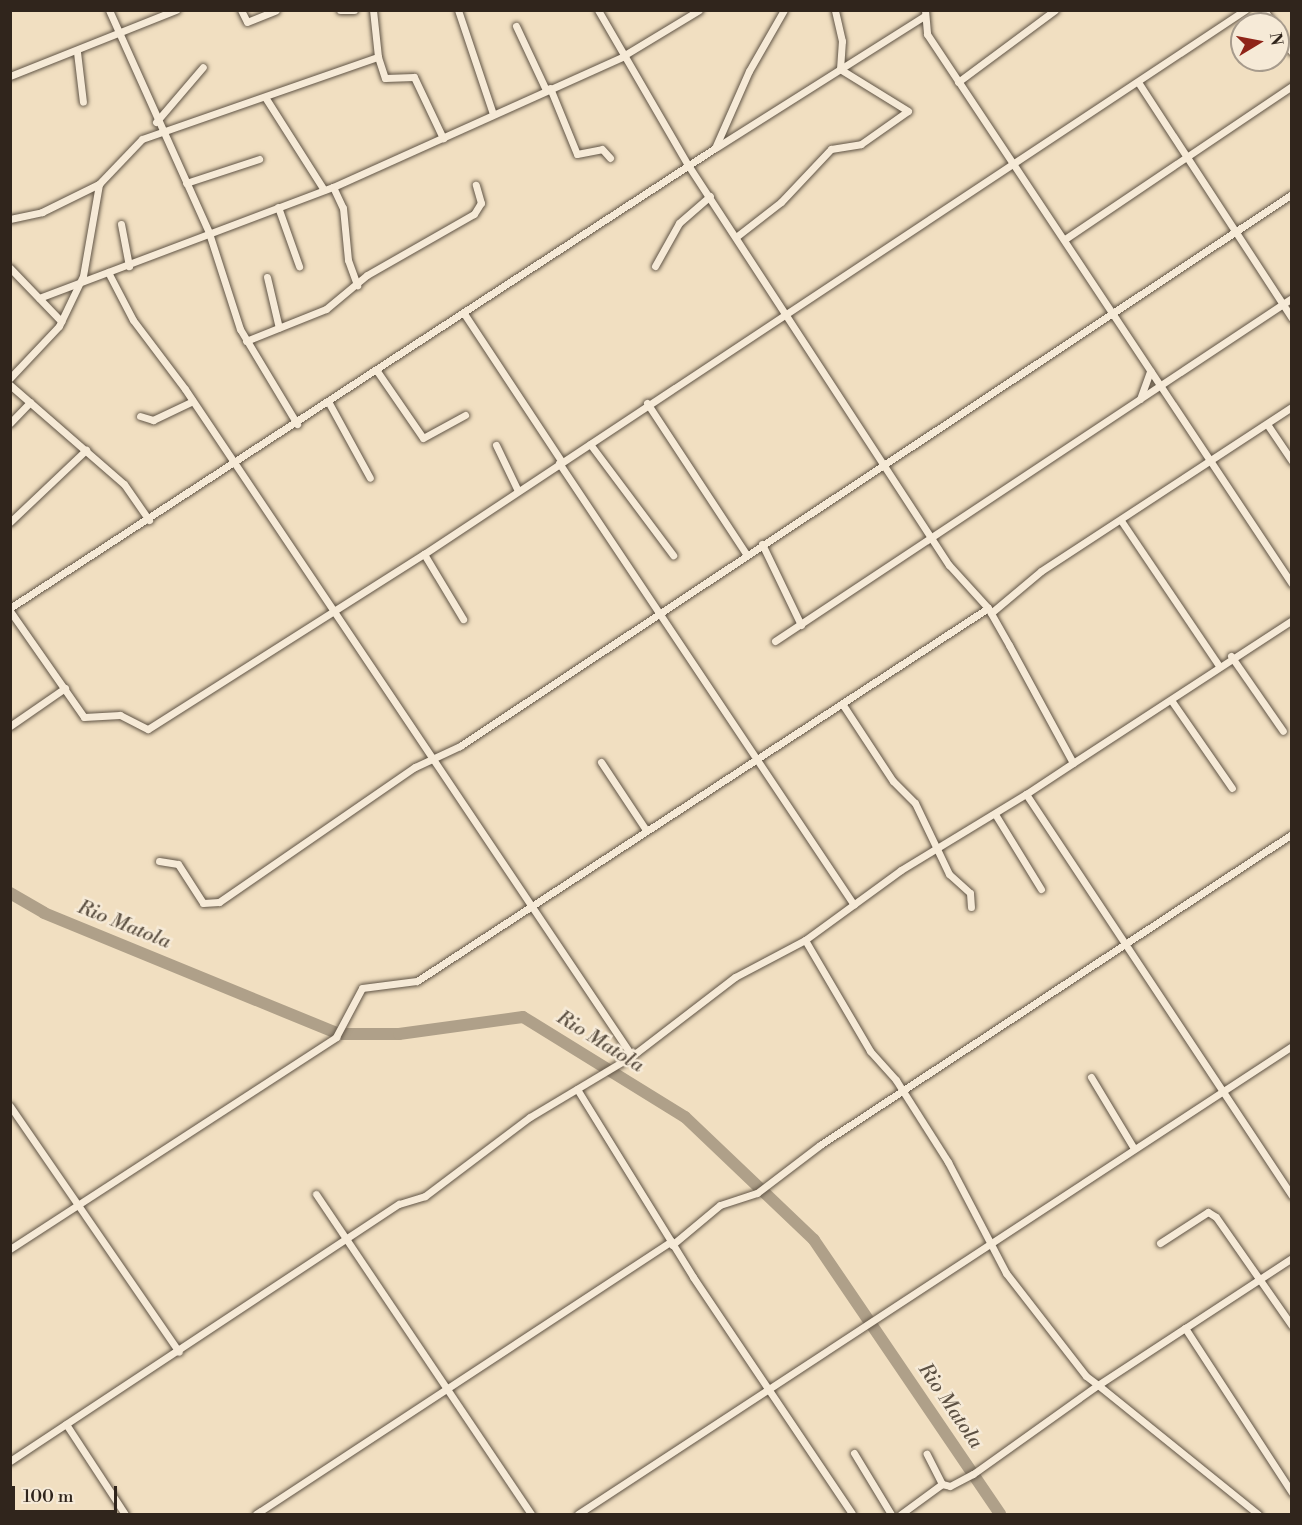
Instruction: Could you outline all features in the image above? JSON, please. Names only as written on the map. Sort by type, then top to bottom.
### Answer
[{"type":"street","points":[[109,10],[121,33],[160,132],[209,233],[246,341],[297,424]]},
{"type":"street","points":[[10,76],[77,52],[176,10]]},
{"type":"street","points":[[241,10],[247,22],[276,10]]},
{"type":"street","points":[[340,10],[354,10]]},
{"type":"street","points":[[373,10],[378,57],[385,78],[414,78],[443,138]]},
{"type":"street","points":[[458,10],[493,114]]},
{"type":"street","points":[[598,10],[688,165],[932,537],[989,611],[1073,763]]},
{"type":"street","points":[[39,298],[94,276],[129,266],[209,233],[333,187],[624,56],[699,10]]},
{"type":"street","points":[[714,148],[749,71],[784,10]]},
{"type":"street","points":[[836,10],[843,45],[840,69]]},
{"type":"street","points":[[958,82],[1055,10]]},
{"type":"street","points":[[1245,10],[1014,168],[786,312],[424,554],[148,729],[110,713],[84,717],[10,610],[148,516],[158,514],[297,424],[465,315],[688,165],[924,13],[927,34],[1014,168],[1065,239],[1292,584]]},
{"type":"street","points":[[516,26],[577,154],[602,149],[610,158]]},
{"type":"street","points":[[77,52],[83,102]]},
{"type":"street","points":[[10,219],[49,210],[99,184],[130,148],[160,132],[378,57]]},
{"type":"street","points":[[156,122],[203,67]]},
{"type":"street","points":[[736,237],[781,202],[831,149],[861,144],[908,111],[840,69]]},
{"type":"street","points":[[1138,82],[1292,318]]},
{"type":"street","points":[[1065,239],[1292,86]]},
{"type":"street","points":[[265,97],[324,190]]},
{"type":"street","points":[[186,183],[259,159]]},
{"type":"street","points":[[11,375],[61,321],[84,269],[99,184]]},
{"type":"street","points":[[246,341],[326,309],[357,285],[480,209],[476,184]]},
{"type":"street","points":[[333,187],[343,208],[348,260],[357,285]]},
{"type":"street","points":[[159,861],[178,864],[203,903],[213,905],[1292,194]]},
{"type":"street","points":[[655,266],[679,223],[710,196]]},
{"type":"street","points":[[278,207],[299,267]]},
{"type":"street","points":[[121,224],[129,266]]},
{"type":"street","points":[[10,268],[61,321]]},
{"type":"street","points":[[84,269],[94,276]]},
{"type":"street","points":[[108,272],[133,320],[193,401],[528,908],[632,1056]]},
{"type":"street","points":[[267,277],[279,328]]},
{"type":"street","points":[[775,641],[1140,399],[1161,388],[1292,298]]},
{"type":"street","points":[[465,315],[659,611],[754,761],[854,905]]},
{"type":"street","points":[[377,371],[423,438],[465,415]]},
{"type":"street","points":[[1140,399],[1150,371]]},
{"type":"street","points":[[10,385],[86,450],[148,516]]},
{"type":"street","points":[[140,416],[153,420],[193,401]]},
{"type":"street","points":[[10,423],[30,402]]},
{"type":"street","points":[[329,403],[370,478]]},
{"type":"street","points":[[647,404],[747,555]]},
{"type":"street","points":[[10,1249],[336,1036],[362,988],[417,981],[843,705],[977,613],[989,611],[1041,571],[1122,522],[1210,460],[1292,407]]},
{"type":"street","points":[[1267,424],[1292,461]]},
{"type":"street","points":[[590,444],[673,555]]},
{"type":"street","points":[[496,445],[518,491]]},
{"type":"street","points":[[10,522],[86,450]]},
{"type":"street","points":[[1122,522],[1219,666]]},
{"type":"street","points":[[762,544],[801,625]]},
{"type":"street","points":[[424,554],[463,618]]},
{"type":"street","points":[[977,613],[981,601]]},
{"type":"street","points":[[10,1461],[179,1352],[399,1204],[425,1196],[530,1117],[632,1056],[735,977],[805,940],[936,850],[1172,700],[1231,656],[1292,620]]},
{"type":"street","points":[[1231,656],[1283,730]]},
{"type":"street","points":[[10,726],[65,688]]},
{"type":"street","points":[[1172,700],[1232,789]]},
{"type":"street","points":[[843,705],[893,781],[915,802],[950,876],[968,890],[971,907]]},
{"type":"street","points":[[600,762],[646,831]]},
{"type":"street","points":[[1026,794],[1292,1197]]},
{"type":"street","points":[[995,814],[1041,889]]},
{"type":"street","points":[[256,1515],[671,1243],[720,1205],[757,1193],[901,1093],[1292,834]]},
{"type":"street","points":[[805,940],[870,1051],[901,1093],[970,1198],[989,1243],[1046,1325],[1098,1385],[1258,1515]]},
{"type":"street","points":[[578,1515],[1133,1147],[1292,1046]]},
{"type":"street","points":[[1091,1077],[1133,1147]]},
{"type":"street","points":[[577,1089],[671,1243],[852,1515]]},
{"type":"street","points":[[10,1106],[76,1206],[179,1352]]},
{"type":"street","points":[[316,1194],[531,1515]]},
{"type":"street","points":[[1160,1243],[1208,1212],[1262,1278],[1292,1326]]},
{"type":"street","points":[[901,1515],[942,1484],[951,1486],[973,1474],[1098,1385],[1292,1258]]},
{"type":"street","points":[[1185,1328],[1292,1493]]},
{"type":"street","points":[[66,1424],[126,1515]]},
{"type":"street","points":[[854,1453],[891,1515]]},
{"type":"street","points":[[927,1454],[942,1484]]},
{"type":"waterway","name":"Rio Matola","points":[[10,893],[44,913],[339,1034],[399,1034],[523,1017],[685,1117],[814,1240],[1000,1514]]}]
